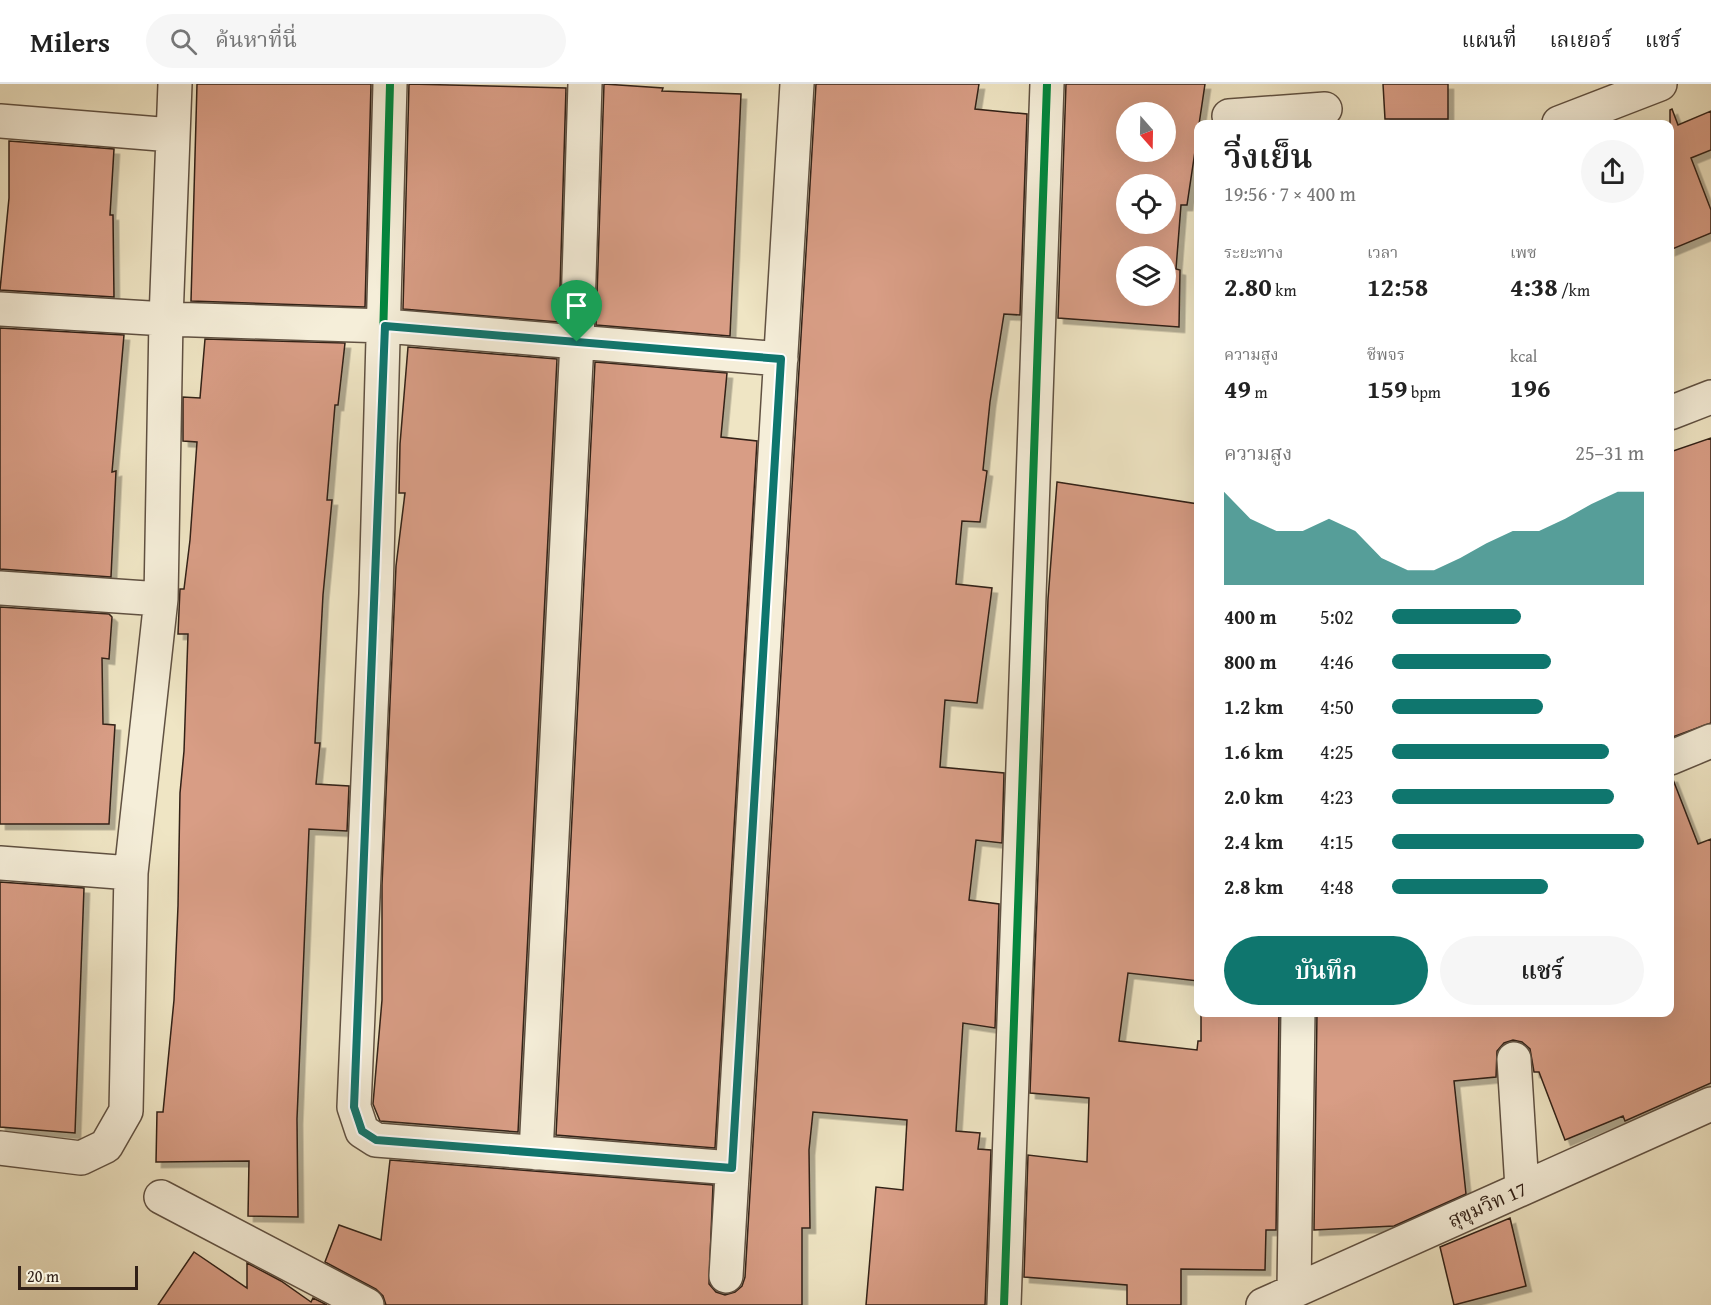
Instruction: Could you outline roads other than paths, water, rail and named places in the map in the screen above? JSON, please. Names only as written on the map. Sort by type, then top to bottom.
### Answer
[{"type":"street","points":[[0,1148],[81,1158],[106,1146],[126,1111],[131,873],[161,599],[166,319],[175,84]]},
{"type":"street","points":[[390,84],[385,326],[354,1107],[362,1131],[376,1140],[732,1168]]},
{"type":"street","points":[[536,1153],[577,342],[585,84]]},
{"type":"street","points":[[726,1276],[797,84]]},
{"type":"street","points":[[1004,1305],[1047,84]]},
{"type":"street","points":[[1567,120],[1660,84]]},
{"type":"street","points":[[1228,116],[1329,106]]},
{"type":"street","points":[[0,121],[172,135]]},
{"type":"street","points":[[0,309],[166,319],[385,326],[781,359]]},
{"type":"street","points":[[1674,411],[1711,397]]},
{"type":"street","points":[[0,588],[161,599]]},
{"type":"street","points":[[1674,756],[1711,741]]},
{"type":"street","points":[[0,863],[131,873]]},
{"type":"street","points":[[1294,1290],[1299,1017]]},
{"type":"street","points":[[1514,1059],[1522,1188]]},
{"type":"street","name":"สุขุมวิท 17","points":[[1263,1305],[1711,1104]]},
{"type":"street","points":[[161,1197],[367,1305]]}]
